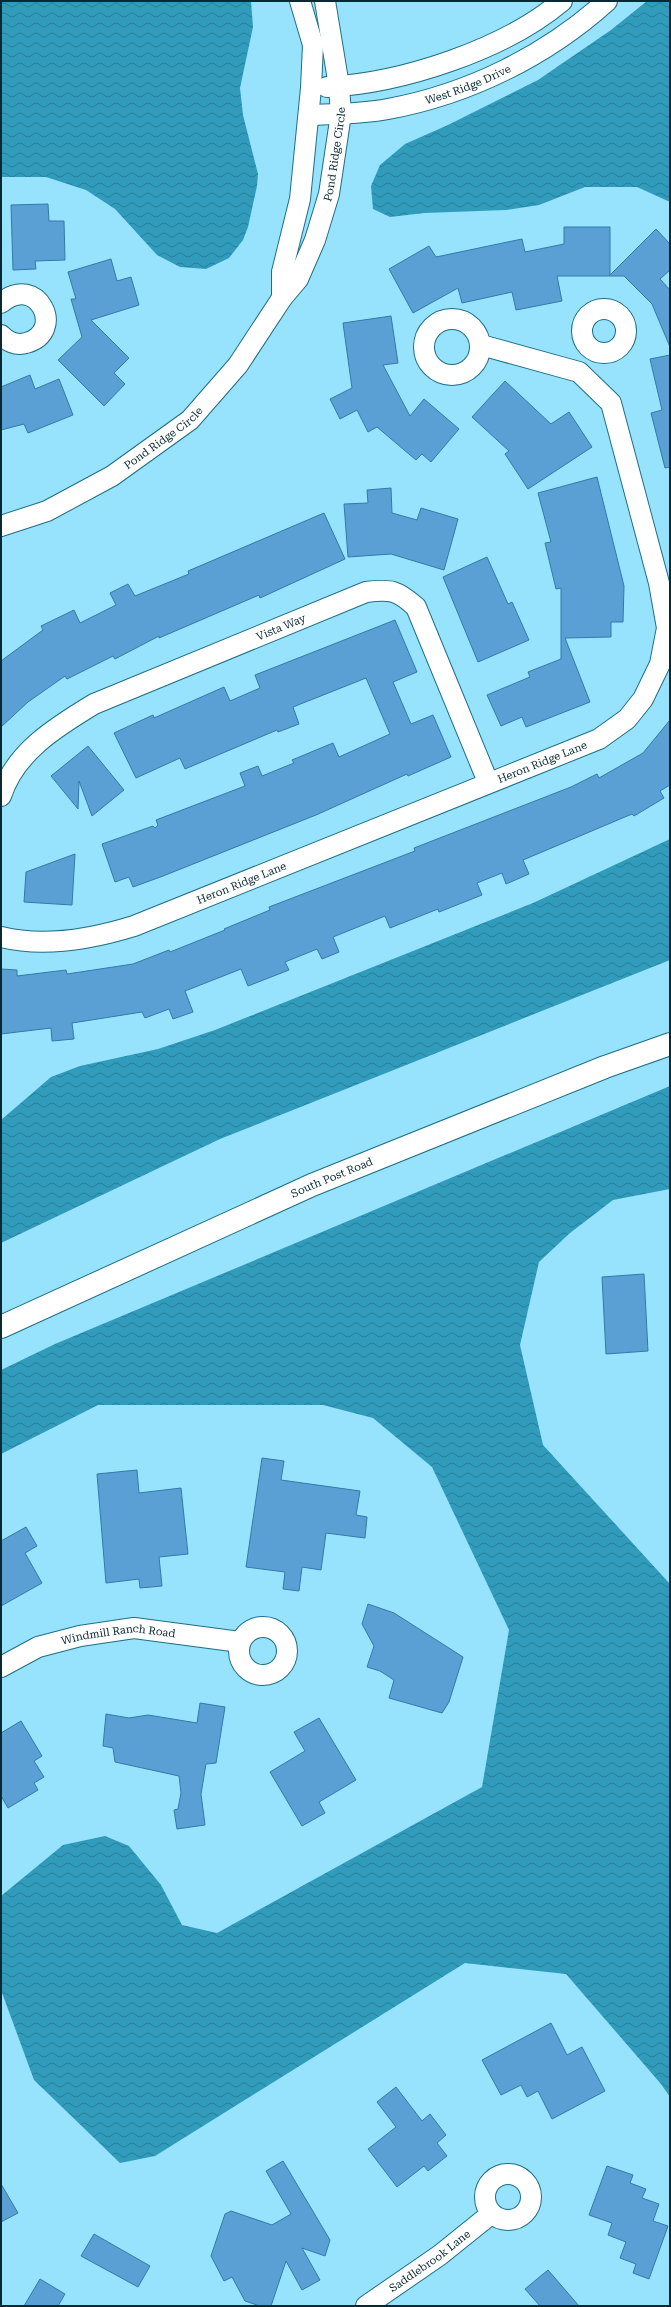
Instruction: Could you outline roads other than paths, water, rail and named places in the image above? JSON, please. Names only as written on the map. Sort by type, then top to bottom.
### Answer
[{"type":"street","points":[[282,298],[282,272],[300,199],[312,88],[313,45],[300,1]]},
{"type":"street","name":"Pond Ridge Circle","points":[[1,526],[47,511],[112,476],[190,420],[238,365],[282,298],[298,279],[315,240],[328,194],[341,114],[339,86],[324,1]]},
{"type":"street","points":[[312,88],[339,86],[404,76],[501,41],[562,1]]},
{"type":"street","name":"West Ridge Drive","points":[[309,115],[341,114],[387,109],[426,101],[480,81],[524,61],[582,23],[607,1]]},
{"type":"street","points":[[1,303],[13,295],[28,295],[36,299],[43,307],[46,316],[45,326],[40,335],[33,341],[24,344],[14,344],[1,334]]},
{"type":"street","name":"Heron Ridge Lane","points":[[1,937],[66,942],[102,936],[134,926],[488,782],[599,739],[627,719],[643,699],[660,664],[667,628],[659,583],[611,403],[580,372],[480,345]]},
{"type":"street","points":[[580,372],[594,350]]},
{"type":"street","name":"Vista Way","points":[[1,796],[5,783],[28,751],[58,725],[94,704],[366,592],[386,590],[401,594],[416,607],[488,782]]},
{"type":"street","name":"South Post Road","points":[[1,1327],[312,1185],[605,1067],[670,1044]]},
{"type":"street","name":"Windmill Ranch Road","points":[[1,1667],[38,1647],[80,1636],[134,1628],[240,1642]]},
{"type":"street","name":"Saddlebrook Lane","points":[[366,2306],[440,2255],[491,2214]]},
{"type":"water","points":[[1,1],[251,1],[253,27],[240,88],[243,115],[258,174],[257,186],[248,227],[243,240],[229,258],[206,269],[180,267],[157,255],[115,209],[86,190],[46,177],[1,177]]},
{"type":"water","points":[[647,1],[670,1],[670,202],[637,187],[585,187],[539,205],[506,210],[424,213],[390,217],[373,209],[371,186],[380,165],[405,144],[448,125],[538,80],[611,30]]},
{"type":"water","points":[[670,839],[670,960],[220,1139],[1,1243],[1,1120],[51,1077],[80,1066],[158,1049],[215,1030],[533,903]]},
{"type":"water","points":[[670,1086],[670,1189],[613,1200],[570,1233],[539,1262],[520,1345],[543,1445],[670,1584],[670,2097],[661,2084],[566,1974],[465,1963],[155,2156],[120,2163],[34,2080],[1,1990],[1,1896],[63,1845],[105,1836],[129,1846],[161,1885],[182,1925],[217,1933],[482,1787],[509,1630],[432,1467],[373,1418],[323,1405],[98,1405],[1,1454],[1,1370],[55,1344]]}]
